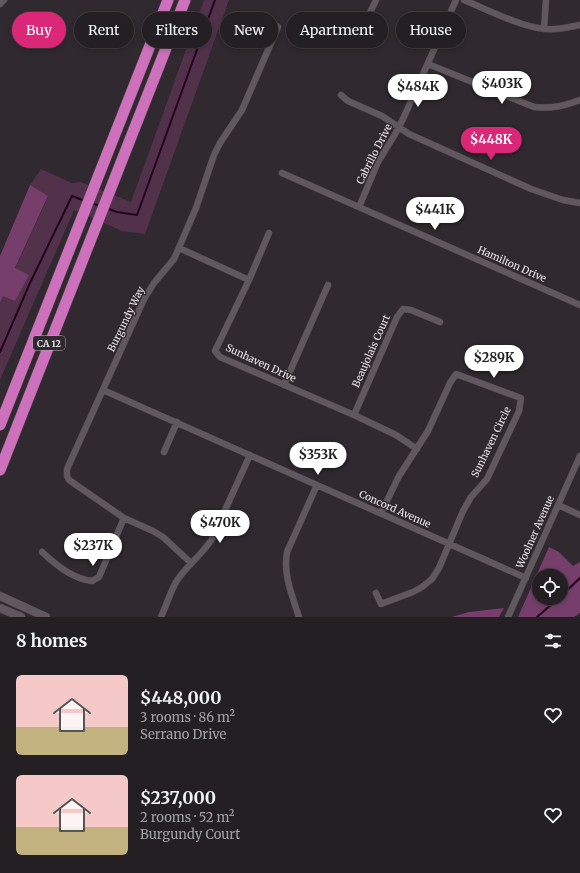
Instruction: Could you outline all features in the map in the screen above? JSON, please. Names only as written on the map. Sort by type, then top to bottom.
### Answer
[{"type":"highway","name":"CA 12","points":[[0,425],[168,0]]},
{"type":"highway","name":"CA 12","points":[[0,470],[185,0]]},
{"type":"street","points":[[0,4],[4,0]]},
{"type":"street","points":[[370,12],[376,0]]},
{"type":"street","name":"Cabrillo Drive","points":[[359,207],[378,162],[399,127],[456,0]]},
{"type":"street","points":[[464,0],[508,18],[544,29],[560,29],[580,25]]},
{"type":"street","points":[[544,29],[546,0]]},
{"type":"street","name":"Burgundy Way","points":[[191,563],[163,537],[124,518],[69,480],[67,476],[67,469],[144,300],[154,283],[174,259],[196,208],[214,155],[220,143],[242,110],[269,48]]},
{"type":"street","points":[[428,64],[534,107],[560,107],[580,100]]},
{"type":"street","points":[[341,95],[348,101],[382,116],[409,134],[531,189],[563,200],[580,203]]},
{"type":"street","name":"Hamilton Drive","points":[[282,173],[580,305]]},
{"type":"street","points":[[179,248],[249,280],[268,233]]},
{"type":"street","name":"Sunhaven Drive","points":[[249,280],[215,351],[220,357],[396,435],[416,449]]},
{"type":"street","points":[[284,385],[328,285]]},
{"type":"street","name":"Beaujolais Court","points":[[354,416],[397,316],[403,309],[411,310],[440,322]]},
{"type":"street","name":"Sunhaven Circle","points":[[382,513],[399,476],[428,432],[450,383],[456,374],[521,398],[519,411],[487,479],[471,497],[463,511],[449,544]]},
{"type":"street","name":"Concord Avenue","points":[[103,390],[526,578]]},
{"type":"street","points":[[164,452],[177,422]]},
{"type":"street","points":[[163,616],[176,582],[191,563],[206,549],[212,540],[250,456]]},
{"type":"street","name":"Woolner Avenue","points":[[508,617],[580,456]]},
{"type":"street","points":[[299,617],[288,583],[285,562],[317,485]]},
{"type":"street","points":[[558,505],[580,515]]},
{"type":"street","points":[[42,552],[55,564],[83,580],[92,581],[98,577],[124,518]]},
{"type":"street","points":[[376,593],[381,604],[422,587],[432,579],[449,544]]},
{"type":"street","points":[[0,596],[46,617]]},
{"type":"street","points":[[0,608],[21,617]]},
{"type":"shaded area","points":[[204,0],[229,0],[225,12],[220,12],[220,25],[212,47],[212,12],[200,12]]},
{"type":"shaded area","points":[[187,48],[212,48],[145,234],[122,231],[74,210],[0,380],[0,303],[3,296],[29,275],[15,269],[48,197],[30,185],[41,169],[72,183],[81,182],[131,202]]},
{"type":"shaded area","points":[[30,185],[48,196],[15,268],[29,275],[15,301],[3,296],[0,303],[0,256]]},
{"type":"shaded area","points":[[549,547],[559,552],[573,566],[580,562],[580,613],[574,617],[518,617],[532,585],[532,605],[568,605],[568,569],[539,569]]},
{"type":"shaded area","points":[[504,608],[499,617],[452,617],[469,612]]},
{"type":"waterway","points":[[106,208],[117,212],[137,215],[215,0]]},
{"type":"waterway","points":[[0,352],[30,283],[72,196],[85,201]]},
{"type":"waterway","points":[[91,203],[100,206]]},
{"type":"waterway","points":[[568,589],[580,578]]},
{"type":"waterway","points":[[537,617],[551,605]]}]
